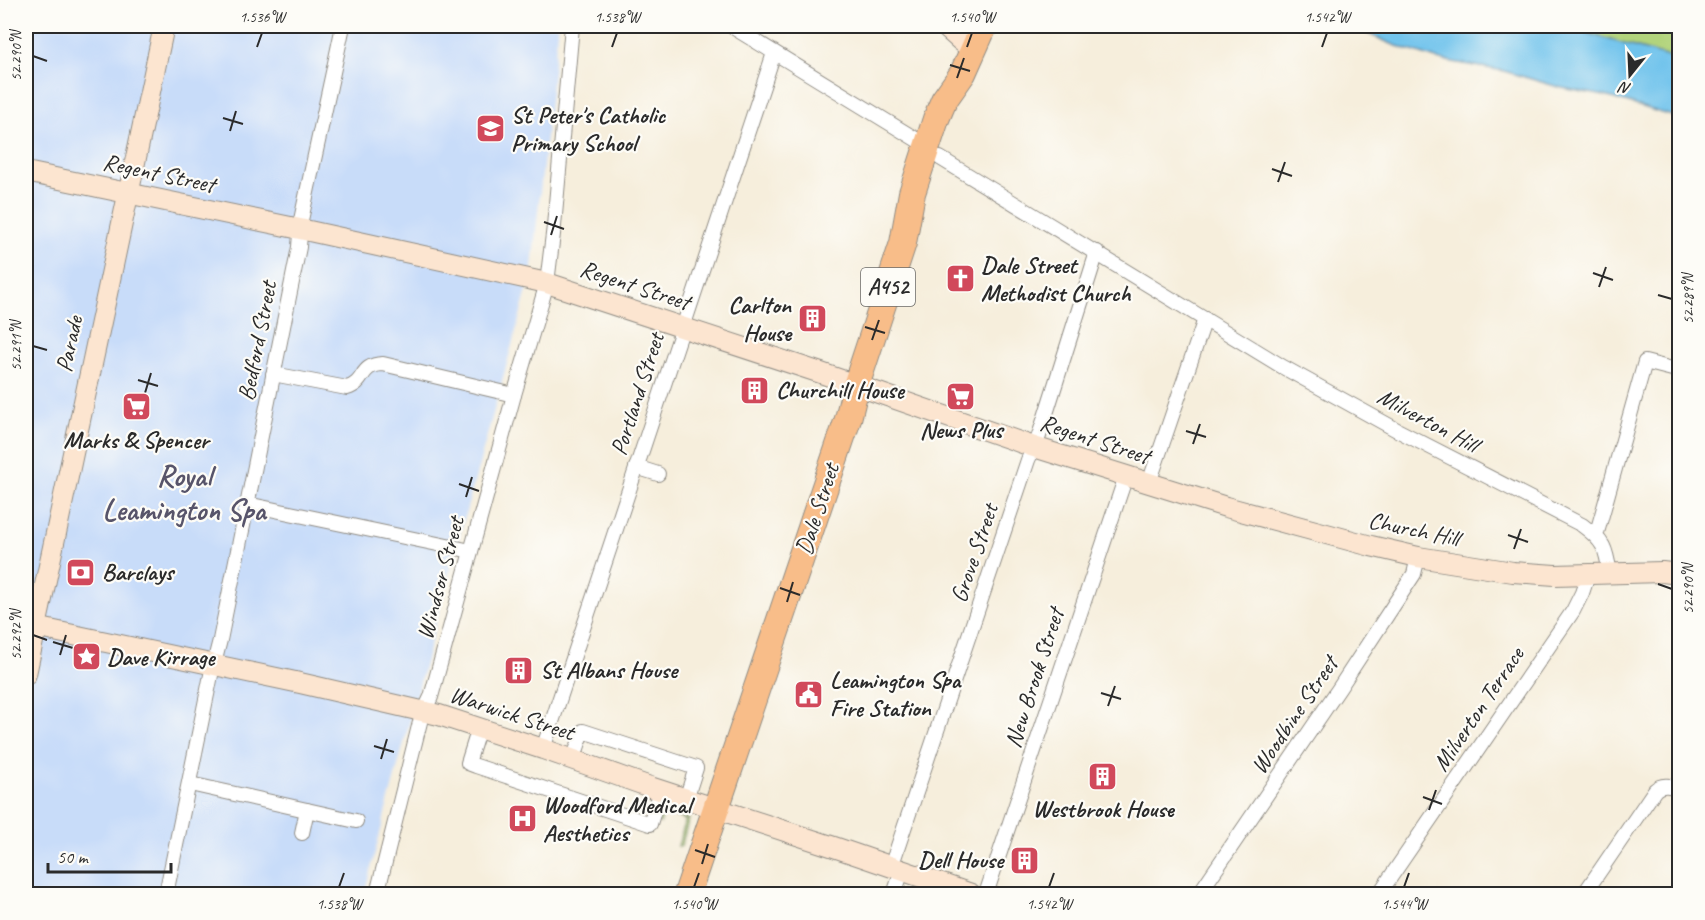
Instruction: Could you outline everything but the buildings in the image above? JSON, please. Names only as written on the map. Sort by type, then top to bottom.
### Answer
[{"type":"highway","name":"A452","points":[[934,152],[959,106],[963,74],[984,26]]},
{"type":"highway","name":"Dale Street","points":[[716,808],[848,419],[856,386],[903,243],[912,193],[934,152]]},
{"type":"highway","name":"A452","points":[[687,894],[716,808]]},
{"type":"street","name":"Parade","points":[[26,674],[30,626],[164,26]]},
{"type":"street","name":"Bedford Street","points":[[166,894],[248,504],[300,243],[300,229],[343,26]]},
{"type":"street","name":"Windsor Street","points":[[377,894],[424,711],[431,698],[547,283],[572,26]]},
{"type":"street","name":"Milverton Hill","points":[[731,26],[1283,367],[1397,430],[1572,519],[1596,536]]},
{"type":"street","points":[[944,26],[973,50]]},
{"type":"street","name":"Portland Street","points":[[543,749],[774,53]]},
{"type":"street","name":"Regent Street","points":[[26,172],[547,283],[1034,447],[1213,503]]},
{"type":"street","name":"Grove Street","points":[[894,894],[896,869],[1097,252]]},
{"type":"street","points":[[1149,483],[1205,319]]},
{"type":"street","points":[[1610,574],[1604,546],[1596,536],[1645,362],[1680,371]]},
{"type":"street","points":[[273,374],[346,388],[358,384],[364,371],[372,365],[383,364],[514,395]]},
{"type":"street","points":[[636,467],[658,474]]},
{"type":"street","name":"New Brook Street","points":[[986,894],[1126,476]]},
{"type":"street","name":"Church Hill","points":[[1213,503],[1329,536],[1418,557],[1513,572],[1588,575],[1662,572],[1680,574]]},
{"type":"street","points":[[248,504],[471,551]]},
{"type":"street","name":"Woodbine Street","points":[[1199,894],[1410,580],[1418,557]]},
{"type":"street","name":"Milverton Terrace","points":[[1379,894],[1573,611],[1588,575]]},
{"type":"street","name":"Warwick Street","points":[[30,626],[424,711],[971,894]]},
{"type":"street","points":[[479,728],[468,763],[476,766],[650,824],[660,790]]},
{"type":"street","points":[[573,760],[583,731],[696,768],[686,799]]},
{"type":"street","points":[[190,784],[356,821]]},
{"type":"street","points":[[1584,894],[1655,790],[1666,785],[1680,789]]},
{"type":"street","points":[[302,833],[307,810]]},
{"type":"shaded area","points":[[26,26],[558,26],[531,276],[364,894],[26,894]]},
{"type":"green space","points":[[1563,26],[1679,26],[1679,60]]},
{"type":"green space","points":[[661,810],[689,819],[681,846],[678,846],[686,820],[664,813],[660,823],[657,822]]},
{"type":"water","points":[[1350,26],[1563,26],[1679,60],[1679,118],[1605,96],[1562,88],[1504,71],[1436,59],[1394,45]]},
{"type":"place","name":"St Peter's Catholic Primary School","points":[[490,129]]},
{"type":"place","name":"Dale Street Methodist Church","points":[[960,279]]},
{"type":"place","name":"Carlton House","points":[[812,319]]},
{"type":"place","name":"Churchill House","points":[[755,390]]},
{"type":"place","name":"News Plus","points":[[961,397]]},
{"type":"place","name":"Marks & Spencer","points":[[136,407]]},
{"type":"place","name":"Barclays","points":[[81,572]]},
{"type":"place","name":"Dave Kirrage","points":[[86,657]]},
{"type":"place","name":"St Albans House","points":[[519,670]]},
{"type":"place","name":"Leamington Spa Fire Station","points":[[809,694]]},
{"type":"place","name":"Westbrook House","points":[[1103,776]]},
{"type":"place","name":"Woodford Medical Aesthetics","points":[[522,819]]},
{"type":"place","name":"Dell House","points":[[1024,860]]},
{"type":"district","name":"Royal Leamington Spa","points":[[184,493]]}]
